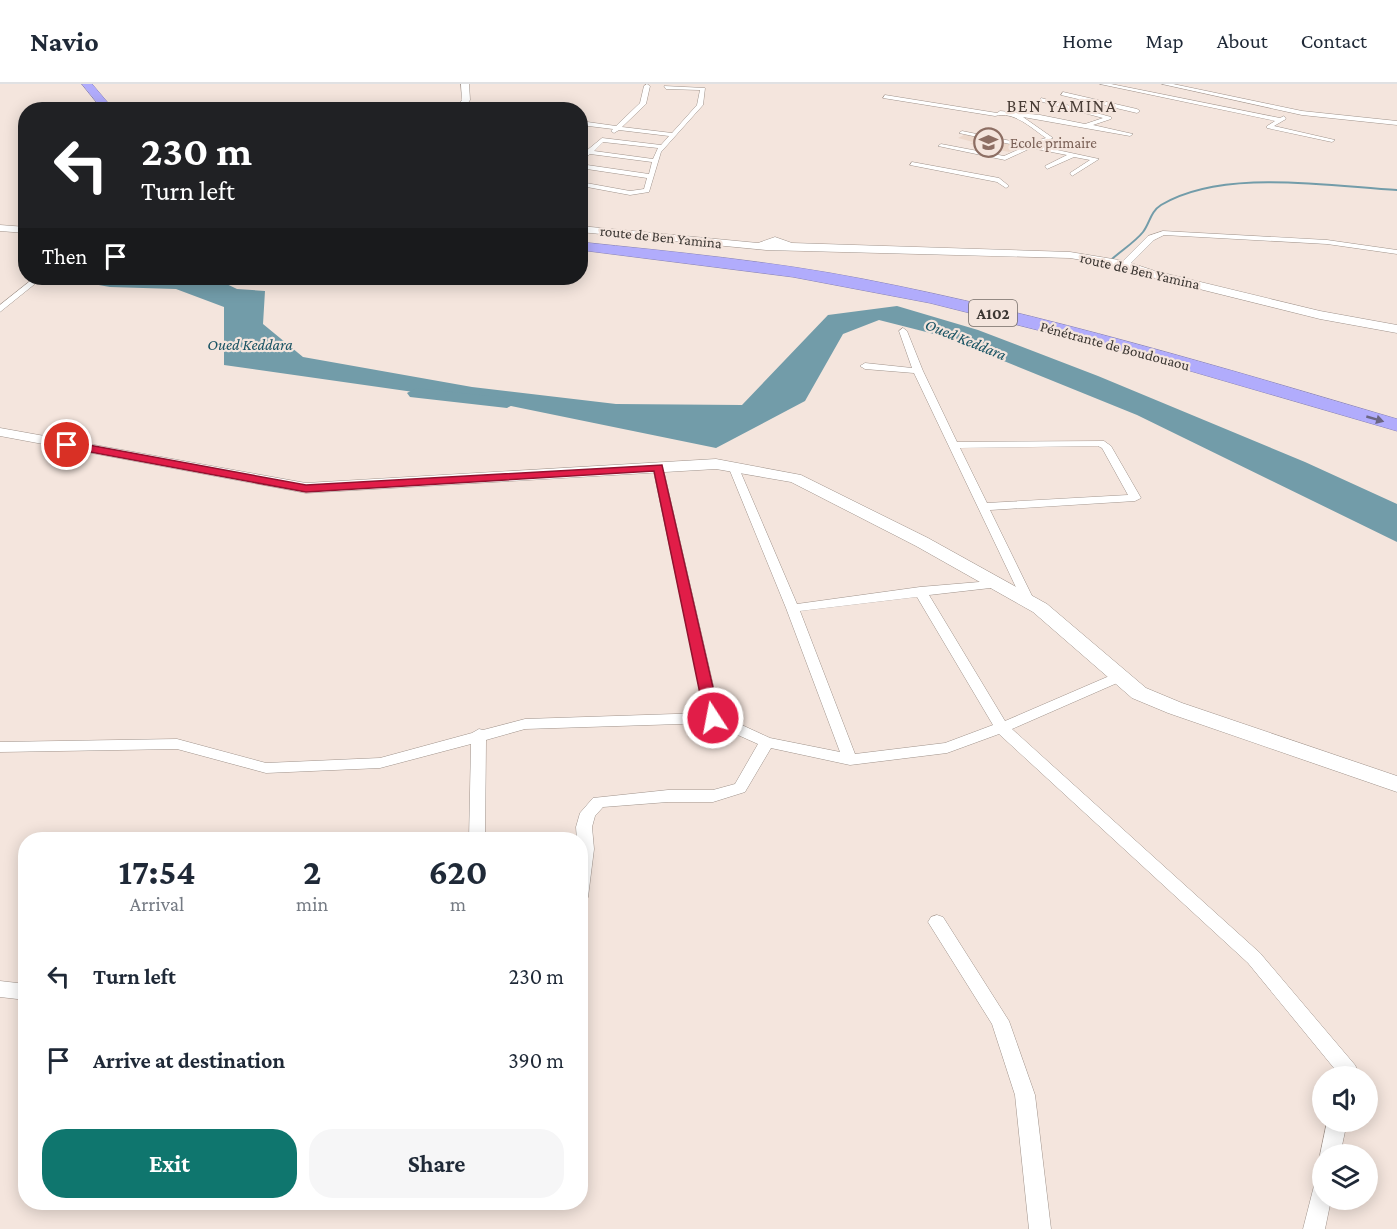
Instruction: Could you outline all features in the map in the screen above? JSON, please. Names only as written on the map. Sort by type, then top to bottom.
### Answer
[{"type":"highway","points":[[87,84],[103,102]]},
{"type":"highway","points":[[100,84],[115,102]]},
{"type":"highway","name":"Pénétrante de Boudouaou","points":[[588,240],[764,260],[930,287],[1397,410]]},
{"type":"highway","name":"Pénétrante de Boudouaou","points":[[588,247],[799,273],[925,297],[1065,332],[1397,425]]},
{"type":"main road","points":[[464,102],[465,84]]},
{"type":"main road","points":[[0,220],[18,221]]},
{"type":"main road","points":[[0,228],[18,229]]},
{"type":"main road","name":"route de Ben Yamina","points":[[588,230],[741,245],[765,245],[776,240],[786,245],[1070,255],[1125,264],[1151,274],[1320,315],[1397,330]]},
{"type":"main road","points":[[0,432],[306,488],[716,464],[795,478],[831,494],[999,583],[1061,625],[1139,693],[1175,708],[1397,784]]},
{"type":"street","points":[[1103,84],[1281,120]]},
{"type":"street","points":[[1165,84],[1296,112],[1397,123]]},
{"type":"street","points":[[589,152],[643,104],[647,86]]},
{"type":"street","points":[[588,188],[639,193],[647,191],[647,185],[661,147],[700,105],[703,89],[666,87]]},
{"type":"street","points":[[1063,93],[1137,111]]},
{"type":"street","points":[[885,97],[1130,134]]},
{"type":"street","points":[[1041,100],[1109,118],[1085,126]]},
{"type":"street","points":[[1296,112],[1269,128],[1332,140]]},
{"type":"street","points":[[1002,113],[1026,119],[1050,138],[1041,142],[1018,145]]},
{"type":"street","points":[[588,124],[674,135]]},
{"type":"street","points":[[962,133],[1096,159],[1072,174]]},
{"type":"street","points":[[602,140],[661,147]]},
{"type":"street","points":[[941,146],[1005,158],[1029,147]]},
{"type":"street","points":[[589,152],[655,161]]},
{"type":"street","points":[[1047,167],[1074,154]]},
{"type":"street","points":[[912,164],[999,180],[1006,186]]},
{"type":"street","points":[[588,167],[650,176]]},
{"type":"street","points":[[588,176],[592,177]]},
{"type":"street","points":[[636,184],[647,185]]},
{"type":"street","points":[[1125,264],[1151,238],[1163,233],[1327,242],[1397,252]]},
{"type":"street","points":[[0,309],[30,285]]},
{"type":"street","points":[[903,331],[918,372],[1029,602]]},
{"type":"street","points":[[866,366],[918,372]]},
{"type":"street","points":[[954,445],[1100,442],[1106,446],[1135,498],[983,507]]},
{"type":"street","points":[[732,466],[792,608],[850,760]]},
{"type":"street","points":[[658,468],[713,718]]},
{"type":"street","points":[[792,608],[999,583]]},
{"type":"street","points":[[920,591],[1001,727],[1254,958],[1344,1066]]},
{"type":"street","points":[[0,747],[177,744],[266,768],[380,763],[479,734],[525,724],[713,718],[767,742],[850,760],[947,747],[1001,727],[1119,677]]},
{"type":"street","points":[[477,832],[479,734]]},
{"type":"street","points":[[584,832],[588,813],[599,802],[668,796],[713,796],[740,788],[767,742]]},
{"type":"street","points":[[937,922],[1000,1021],[1025,1095],[1040,1229]]},
{"type":"street","points":[[0,989],[18,991]]},
{"type":"street","points":[[1314,1229],[1318,1210]]},
{"type":"shaded area","name":"Ecole primaire","points":[[966,134],[1022,147],[1009,152],[970,144],[973,142],[958,138]]},
{"type":"water","name":"Oued Keddara","points":[[99,285],[229,285],[237,289],[265,291],[263,324],[303,357],[472,387],[616,404],[742,405],[828,315],[897,306],[978,330],[1098,376],[1305,462],[1397,504],[1397,542],[1137,415],[942,336],[879,320],[843,334],[805,401],[716,448],[511,406],[224,365],[224,307],[176,289]]},
{"type":"waterway","points":[[1112,259],[1140,236],[1161,205],[1186,194],[1214,186],[1276,182],[1397,190]]},
{"type":"waterway","name":"Oued Keddara","points":[[416,393],[507,403]]},
{"type":"place","name":"Ecole primaire","points":[[989,143]]},
{"type":"district","name":"BEN YAMINA","points":[[1062,106]]},
{"type":"route","points":[[67,445],[306,488],[658,468],[713,718]]}]
